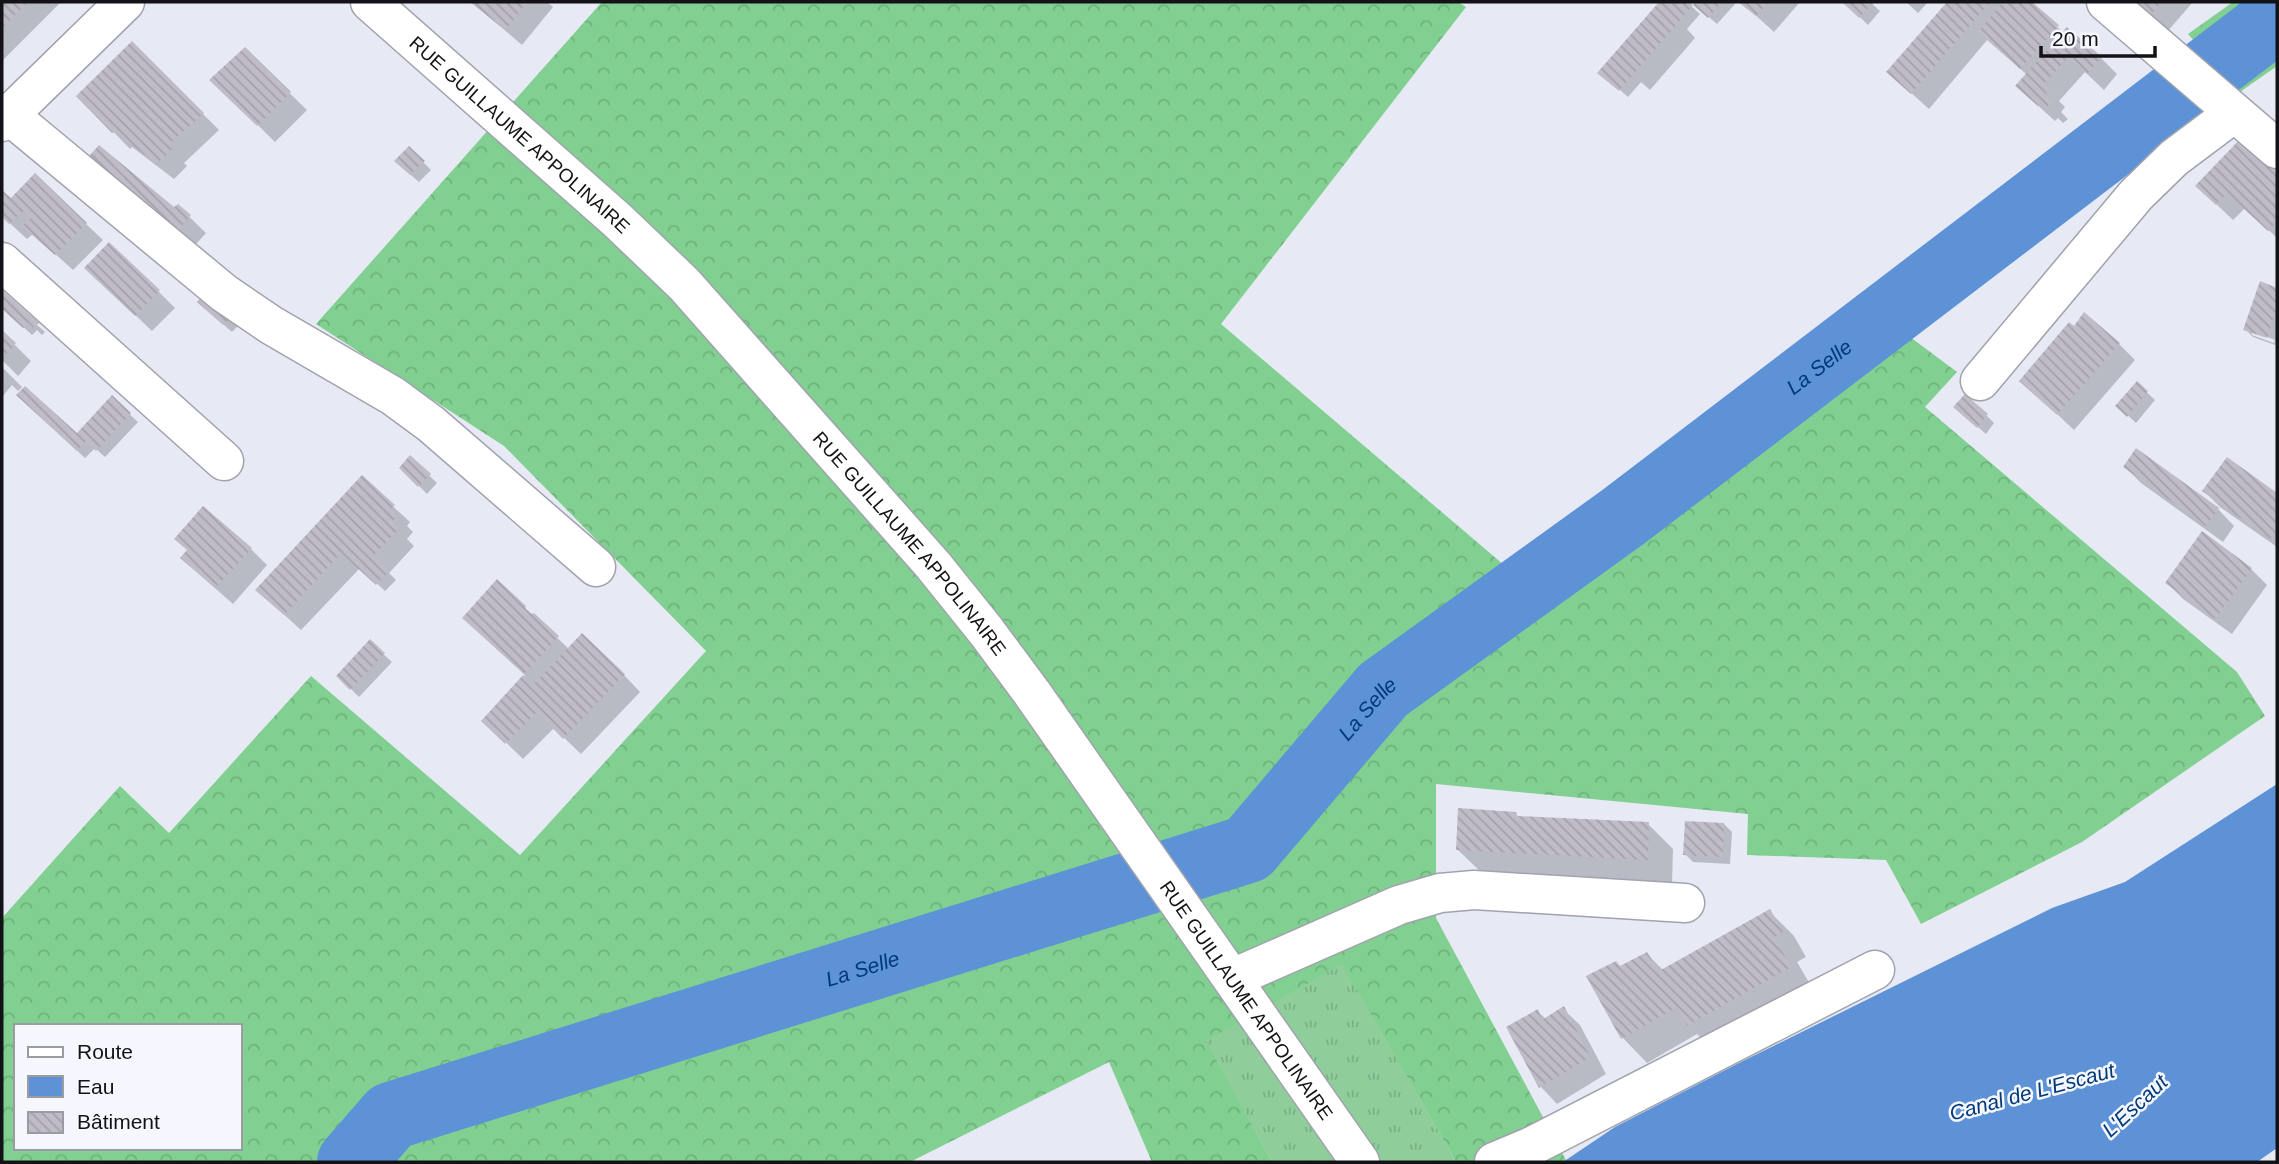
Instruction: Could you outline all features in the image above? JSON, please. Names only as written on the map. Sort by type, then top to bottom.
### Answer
[{"type":"street","points":[[125,2],[6,118],[224,293],[271,325],[393,396],[431,424],[596,566]]},
{"type":"street","name":"RUE GUILLAUME APPOLINAIRE","points":[[370,2],[617,220],[684,284],[961,599],[1025,682],[1360,1162]]},
{"type":"street","points":[[2106,2],[2277,149]]},
{"type":"street","points":[[1980,381],[2136,195],[2174,158],[2234,113]]},
{"type":"street","points":[[2,262],[224,461]]},
{"type":"street","points":[[1233,978],[1399,905],[1440,892],[1474,890],[1685,903]]},
{"type":"street","points":[[1494,1162],[1532,1146],[1875,970]]},
{"type":"green space","points":[[602,2],[1458,2],[1466,7],[1221,324],[1511,571],[1862,301],[1957,372],[1925,407],[2237,672],[2265,716],[2082,842],[1921,924],[1886,860],[1747,855],[1748,814],[1436,784],[1436,918],[1566,1160],[1563,1162],[1456,1162],[1342,964],[1206,1041],[1272,1162],[1152,1162],[1109,1062],[910,1162],[2,1162],[2,918],[120,786],[169,833],[311,676],[520,855],[706,651],[504,446],[316,324]]},
{"type":"green space","points":[[2233,2],[2277,2],[2277,66],[2240,92],[2188,34]]},
{"type":"green space","points":[[1342,963],[1456,1162],[1272,1162],[1205,1041]]},
{"type":"water","points":[[2277,784],[2277,1148],[2257,1162],[1563,1162],[1615,1127],[1737,1064],[2052,908],[2125,882]]},
{"type":"building","points":[[2,2],[28,2],[2,28]]},
{"type":"building","points":[[470,2],[528,2],[505,30]]},
{"type":"building","points":[[1659,2],[1689,2],[1693,5],[1619,91],[1597,73]]},
{"type":"building","points":[[1695,2],[1722,2],[1708,18],[1693,5]]},
{"type":"building","points":[[1738,2],[1769,2],[1756,16]]},
{"type":"building","points":[[1842,2],[1874,2],[1859,18]]},
{"type":"building","points":[[1947,2],[1990,2],[1911,94],[1886,72]]},
{"type":"building","points":[[2003,2],[2032,2],[2059,25],[2020,69],[1978,32]]},
{"type":"building","points":[[2132,2],[2162,2],[2149,17]]},
{"type":"building","points":[[2067,27],[2102,57],[2087,74],[2068,57],[2044,84],[2050,90],[2045,95],[2053,102],[2045,108],[2041,102],[2038,106],[2015,86]]},
{"type":"building","points":[[132,41],[204,113],[168,145],[172,149],[157,164],[115,132],[112,133],[76,96]]},
{"type":"building","points":[[245,47],[291,92],[257,126],[209,80]]},
{"type":"building","points":[[2242,137],[2277,170],[2277,221],[2268,231],[2227,193],[2216,205],[2195,186]]},
{"type":"building","points":[[99,145],[174,207],[178,204],[191,215],[172,237],[83,163]]},
{"type":"building","points":[[409,146],[425,161],[410,175],[394,161]]},
{"type":"building","points":[[35,173],[87,223],[55,255],[22,226],[31,218],[23,211],[9,224],[2,217],[2,190],[11,198]]},
{"type":"building","points":[[109,242],[160,290],[135,316],[84,268]]},
{"type":"building","points":[[2260,281],[2277,288],[2277,308],[2267,338],[2243,330]]},
{"type":"building","points":[[209,288],[237,311],[223,325],[197,302]]},
{"type":"building","points":[[2,290],[39,323],[33,328],[29,323],[23,328],[2,309]]},
{"type":"building","points":[[2084,312],[2120,343],[2057,415],[2019,381],[2069,322],[2074,326]]},
{"type":"building","points":[[2,330],[16,343],[2,359]]},
{"type":"building","points":[[2137,381],[2148,391],[2127,417],[2115,406]]},
{"type":"building","points":[[25,386],[77,433],[112,395],[131,413],[96,451],[86,441],[77,451],[16,395]]},
{"type":"building","points":[[1965,394],[1988,414],[1977,428],[1953,407]]},
{"type":"building","points":[[2136,448],[2219,508],[2206,526],[2123,467]]},
{"type":"building","points":[[410,455],[431,474],[418,487],[399,468]]},
{"type":"building","points":[[2227,457],[2277,493],[2277,530],[2270,539],[2202,491]]},
{"type":"building","points":[[362,475],[395,505],[391,509],[398,514],[392,522],[399,529],[372,557],[389,571],[376,585],[341,553],[284,615],[255,590]]},
{"type":"building","points":[[203,506],[252,548],[215,588],[180,558],[187,550],[174,539]]},
{"type":"building","points":[[2202,531],[2252,568],[2215,619],[2165,583]]},
{"type":"building","points":[[497,579],[526,606],[525,609],[531,614],[534,613],[559,636],[524,674],[462,618]]},
{"type":"building","points":[[582,633],[625,674],[563,739],[537,712],[505,744],[481,721],[523,675],[533,685]]},
{"type":"building","points":[[370,639],[385,653],[350,690],[336,676]]},
{"type":"building","points":[[1458,808],[1516,812],[1517,816],[1649,822],[1648,860],[1456,850]]},
{"type":"building","points":[[1685,821],[1724,823],[1723,857],[1683,855]]},
{"type":"building","points":[[1770,909],[1783,932],[1774,937],[1791,967],[1687,1026],[1677,1007],[1621,1039],[1586,976],[1616,961],[1620,966],[1647,952],[1659,971]]},
{"type":"building","points":[[1564,1006],[1590,1057],[1539,1088],[1506,1027],[1538,1009],[1542,1020]]},
{"type":"waterway","name":"La Selle","points":[[351,1162],[391,1116],[1248,849],[1383,690],[1623,517],[2277,18]]},
{"type":"water label","name":"Canal de L'Escaut","points":[[2032,1092]]},
{"type":"water label","name":"L'Escaut","points":[[2135,1106]]}]
